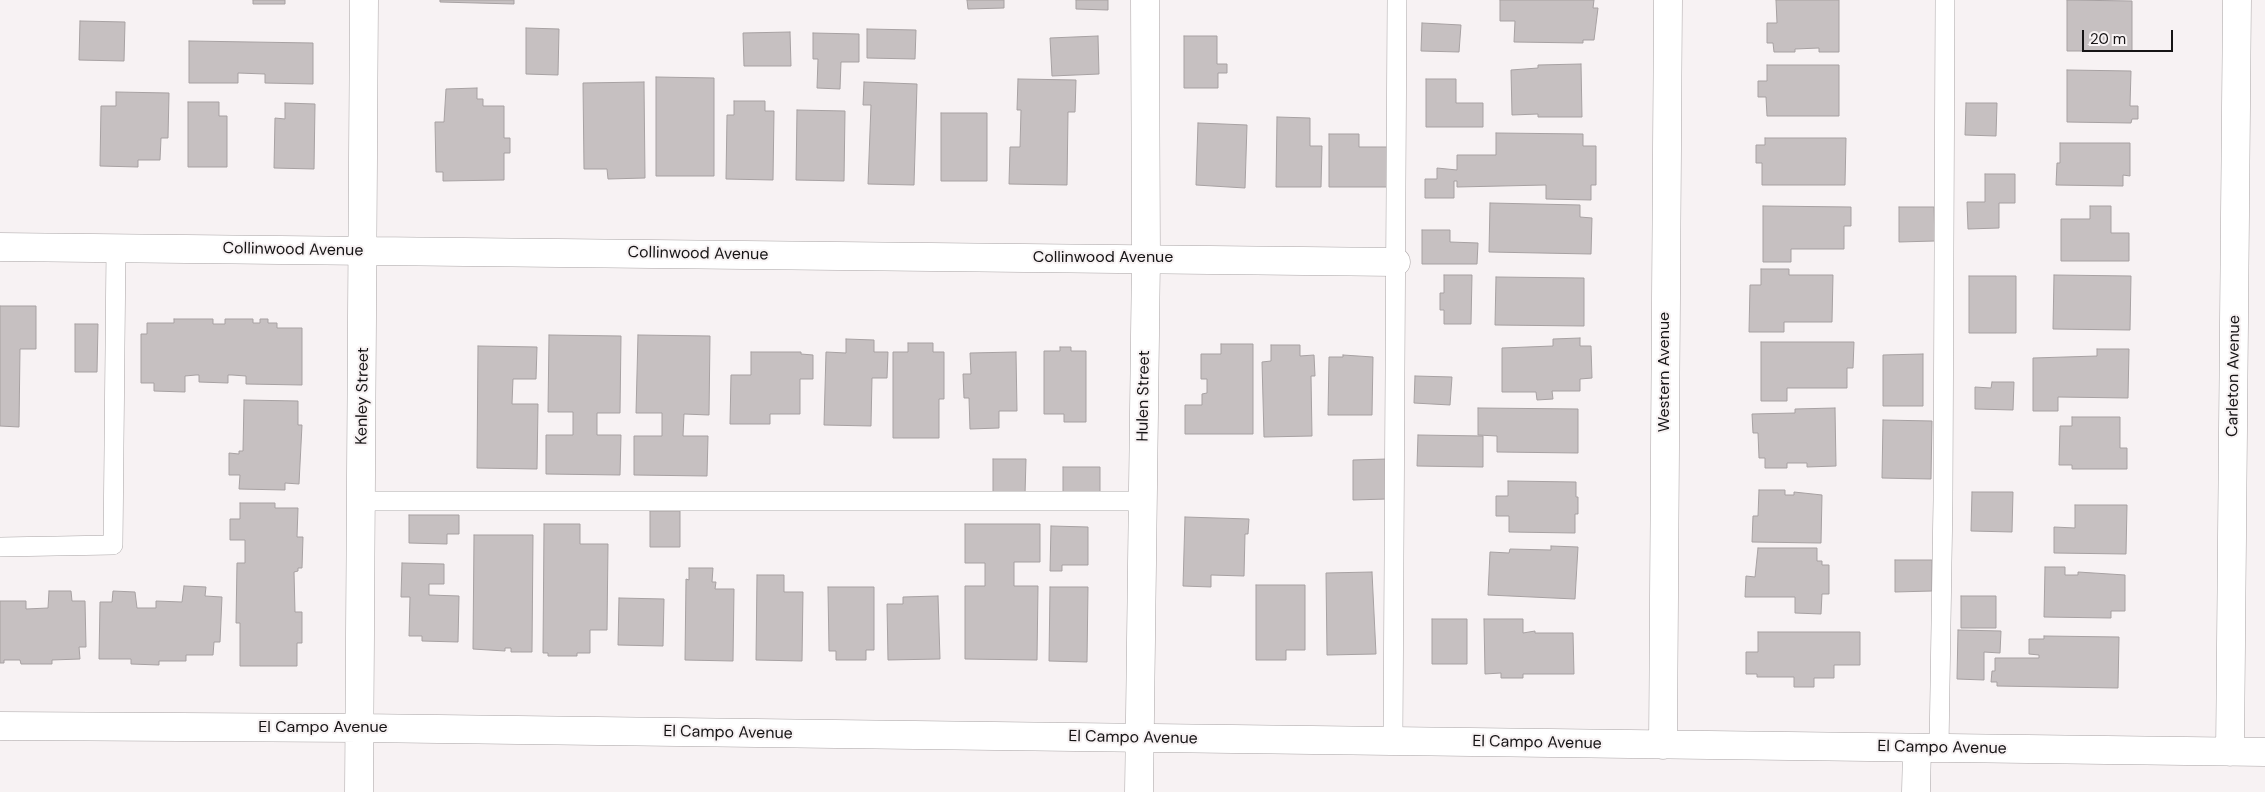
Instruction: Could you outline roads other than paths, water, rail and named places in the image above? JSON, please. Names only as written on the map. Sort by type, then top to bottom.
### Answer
[{"type":"street","name":"Kenley Street","points":[[359,792],[364,250],[364,0]]},
{"type":"street","name":"Hulen Street","points":[[1138,792],[1146,259],[1145,0]]},
{"type":"street","name":"Western Avenue","points":[[1663,745],[1668,0]]},
{"type":"street","name":"Carleton Avenue","points":[[2230,752],[2237,0]]},
{"type":"street","name":"Collinwood Avenue","points":[[0,247],[1396,262]]},
{"type":"street","name":"El Campo Avenue","points":[[0,726],[359,728],[2265,752]]},
{"type":"street","points":[[1916,792],[1928,748]]},
{"type":"lane","points":[[1392,741],[1397,0]]},
{"type":"lane","points":[[1928,748],[1943,500],[1945,0]]},
{"type":"lane","points":[[0,547],[113,544],[116,248]]},
{"type":"lane","points":[[362,501],[1142,501]]}]
